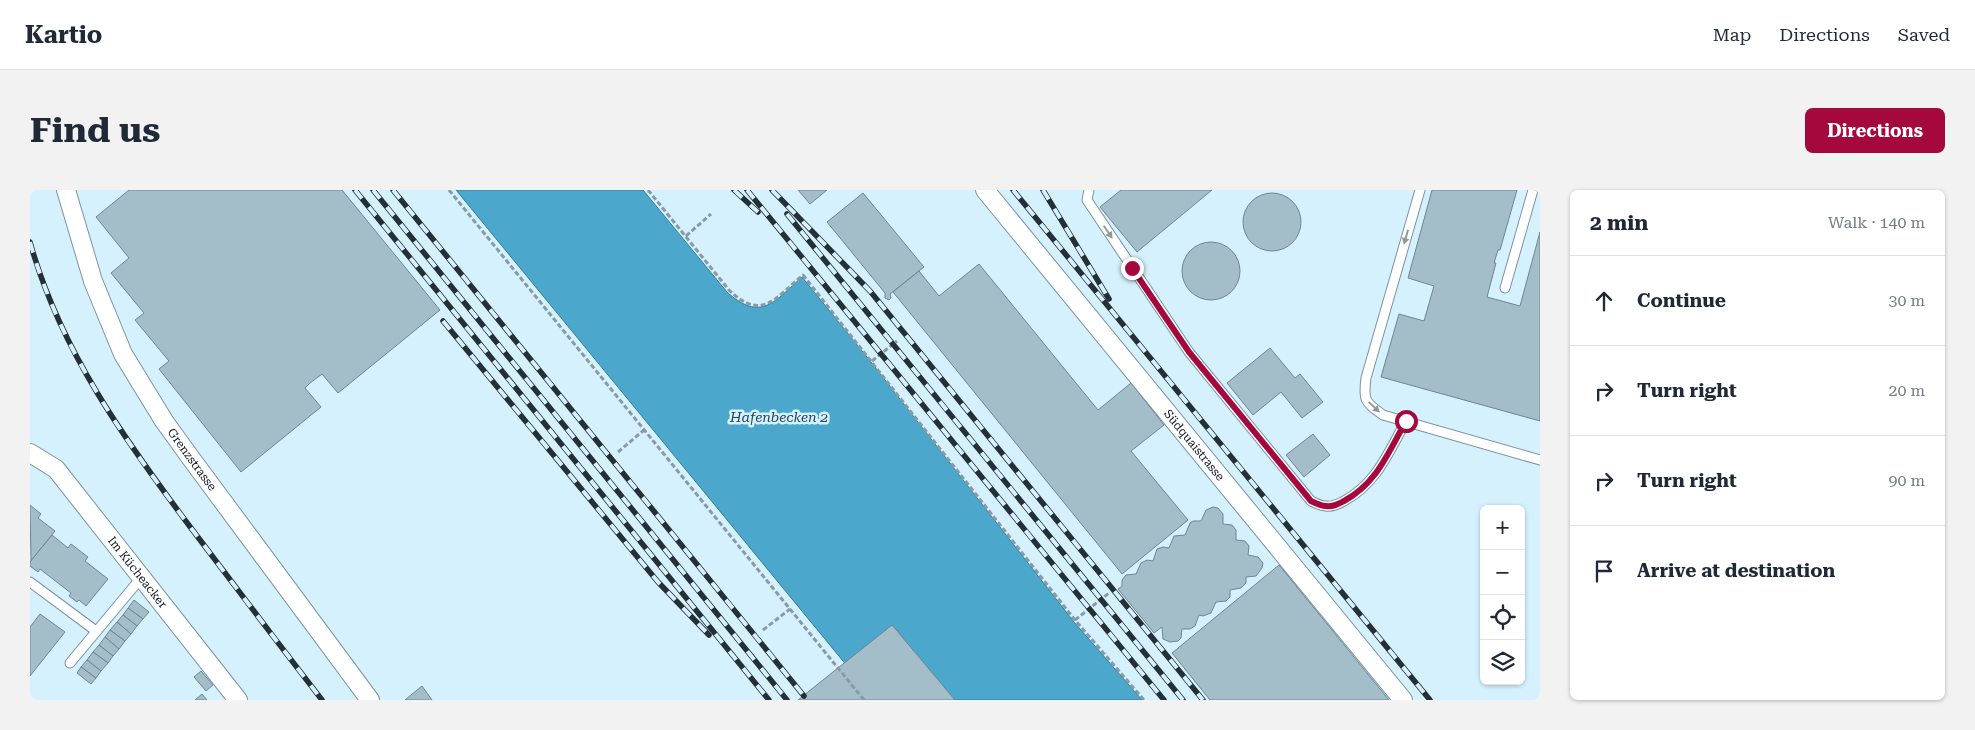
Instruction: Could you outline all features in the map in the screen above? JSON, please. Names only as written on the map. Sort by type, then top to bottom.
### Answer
[{"type":"street","name":"Grenzstrasse","points":[[66,190],[78,236],[93,281],[123,354],[164,421],[370,700]]},
{"type":"street","name":"Südquaistrasse","points":[[986,190],[1404,700]]},
{"type":"street","name":"Im Kücheacker","points":[[30,453],[56,470],[238,700]]},
{"type":"lane","points":[[1088,190],[1086,200],[1189,352],[1311,501],[1324,506],[1335,506],[1356,495],[1371,481],[1380,469],[1406,421]]},
{"type":"lane","points":[[1420,190],[1366,378],[1364,395],[1370,406],[1384,416],[1540,460]]},
{"type":"lane","points":[[1505,288],[1533,190]]},
{"type":"lane","points":[[70,663],[141,578]]},
{"type":"lane","points":[[30,582],[96,631]]},
{"type":"path","points":[[449,190],[864,700]]},
{"type":"path","points":[[648,190],[740,301],[755,306],[767,304],[803,275],[1075,620],[1144,700]]},
{"type":"path","points":[[686,236],[711,214]]},
{"type":"path","points":[[872,361],[897,342]]},
{"type":"path","points":[[618,452],[644,430]]},
{"type":"path","points":[[1075,620],[1108,593]]},
{"type":"path","points":[[763,630],[790,609]]},
{"type":"water","name":"Hafenbecken 2","points":[[456,190],[643,190],[727,292],[739,301],[749,306],[759,307],[767,305],[784,294],[802,277],[871,362],[1074,622],[1142,700],[875,700]]},
{"type":"building","points":[[129,190],[342,190],[440,310],[338,393],[322,374],[310,383],[305,388],[321,407],[241,472],[159,369],[169,361],[135,320],[144,313],[111,273],[129,258],[96,217]]},
{"type":"building","points":[[798,190],[827,190],[810,204]]},
{"type":"building","points":[[1121,190],[1212,190],[1137,252],[1100,207]]},
{"type":"building","points":[[1432,190],[1517,190],[1500,250],[1498,250],[1494,263],[1496,263],[1487,297],[1520,306],[1540,232],[1540,421],[1381,377],[1399,314],[1424,321],[1434,286],[1408,278]]},
{"type":"building","points":[[863,193],[924,267],[890,294],[891,298],[889,300],[885,298],[885,293],[827,222]]},
{"type":"building","points":[[1272,193],[1283,195],[1296,206],[1301,222],[1299,233],[1288,246],[1272,251],[1261,249],[1248,238],[1243,222],[1245,211],[1256,198]]},
{"type":"building","points":[[1211,242],[1222,244],[1235,255],[1240,271],[1238,282],[1227,295],[1211,300],[1200,298],[1187,287],[1182,271],[1184,260],[1195,247]]},
{"type":"building","points":[[979,264],[1098,410],[1131,383],[1164,425],[1131,451],[1188,520],[1122,574],[893,292],[919,271],[939,296]]},
{"type":"building","points":[[1270,348],[1295,378],[1300,374],[1323,402],[1302,418],[1281,392],[1253,415],[1227,383]]},
{"type":"building","points":[[1313,434],[1330,455],[1304,477],[1286,455]]},
{"type":"building","points":[[30,505],[41,514],[38,518],[55,531],[31,561]]},
{"type":"building","points":[[1213,507],[1218,508],[1223,514],[1223,524],[1232,525],[1236,530],[1236,540],[1245,541],[1249,546],[1248,555],[1258,557],[1263,563],[1262,568],[1256,576],[1246,577],[1246,583],[1241,588],[1230,590],[1230,597],[1226,601],[1216,602],[1211,613],[1203,616],[1199,615],[1195,626],[1190,629],[1182,629],[1181,638],[1178,641],[1170,642],[1163,639],[1162,627],[1154,633],[1118,589],[1122,586],[1122,580],[1126,575],[1136,574],[1141,563],[1147,560],[1153,561],[1157,549],[1169,548],[1174,536],[1185,535],[1190,523],[1201,521],[1206,510]]},
{"type":"building","points":[[52,535],[68,548],[71,544],[88,557],[85,561],[108,579],[86,606],[79,600],[77,602],[69,596],[71,593],[40,569],[38,572],[30,566],[30,562]]},
{"type":"building","points":[[1279,565],[1389,700],[1210,700],[1172,653]]},
{"type":"building","points":[[134,600],[149,612],[143,619],[128,608]]},
{"type":"building","points":[[128,608],[143,619],[137,626],[123,615]]},
{"type":"building","points":[[40,614],[65,632],[30,676],[30,627]]},
{"type":"building","points":[[123,615],[137,626],[131,634],[117,622]]},
{"type":"building","points":[[117,622],[131,634],[125,641],[110,630]]},
{"type":"building","points":[[892,625],[955,700],[798,700],[838,668]]},
{"type":"building","points":[[110,630],[125,641],[119,649],[105,637]]},
{"type":"building","points":[[105,637],[119,649],[113,656],[99,645]]},
{"type":"building","points":[[99,645],[113,656],[108,663],[93,652]]},
{"type":"building","points":[[93,652],[108,663],[101,671],[87,660]]},
{"type":"building","points":[[87,660],[101,671],[96,678],[81,667]]},
{"type":"building","points":[[81,667],[96,678],[91,684],[77,673]]},
{"type":"building","points":[[201,671],[213,685],[206,691],[194,677]]},
{"type":"building","points":[[422,686],[432,700],[405,700]]},
{"type":"building","points":[[202,694],[207,700],[195,700]]},
{"type":"railway","points":[[355,190],[769,700]]},
{"type":"railway","points":[[373,190],[787,700]]},
{"type":"railway","points":[[393,190],[804,696]]},
{"type":"railway","points":[[734,190],[758,212]]},
{"type":"railway","points":[[747,190],[1164,700]]},
{"type":"railway","points":[[772,190],[870,291],[1203,700]]},
{"type":"railway","points":[[1013,190],[1430,700]]},
{"type":"railway","points":[[1043,190],[1109,299]]},
{"type":"railway","points":[[787,214],[1183,700]]},
{"type":"railway","points":[[30,242],[43,282],[59,320],[77,357],[119,427],[191,528],[322,700]]},
{"type":"railway","points":[[443,321],[658,582],[709,635]]},
{"type":"route","points":[[1132,268],[1189,352],[1311,501],[1324,506],[1335,506],[1356,495],[1371,481],[1380,469],[1406,421]]}]
